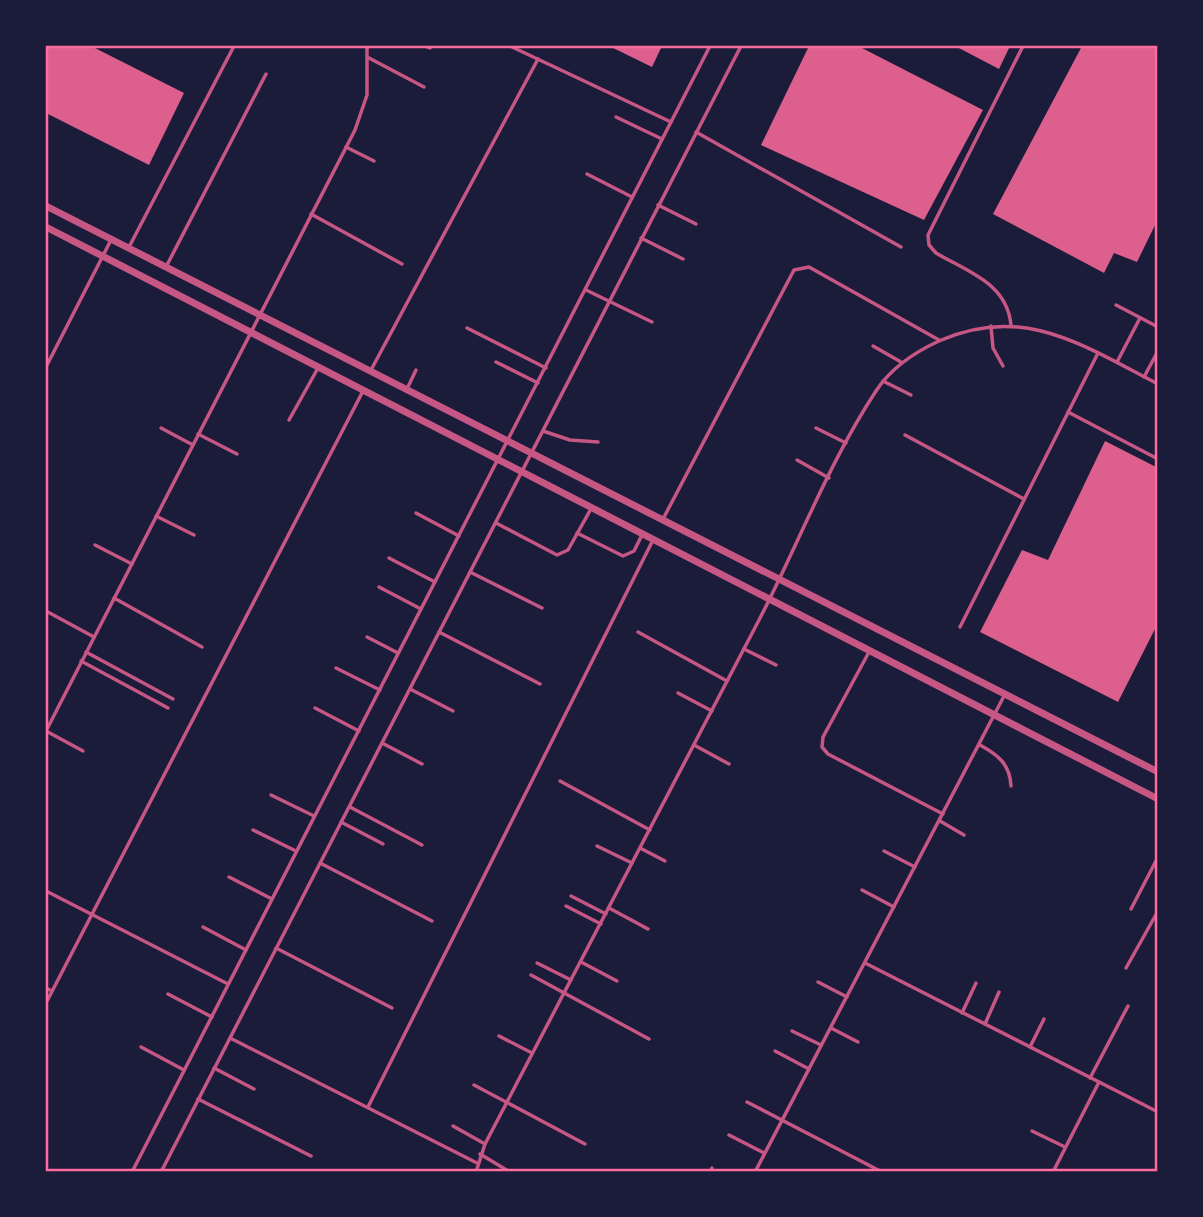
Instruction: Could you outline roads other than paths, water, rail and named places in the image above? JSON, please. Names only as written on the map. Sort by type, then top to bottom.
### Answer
[{"type":"street","points":[[46,206],[1157,772]]},
{"type":"street","points":[[46,227],[363,391],[523,470],[1157,799]]},
{"type":"lane","points":[[128,249],[234,46]]},
{"type":"lane","points":[[83,751],[46,731],[346,147],[365,104],[369,58],[367,46]]},
{"type":"lane","points":[[510,46],[671,122]]},
{"type":"lane","points":[[132,1171],[710,46]]},
{"type":"lane","points":[[161,1171],[741,46]]},
{"type":"lane","points":[[1011,325],[1005,301],[995,287],[936,253],[929,245],[928,234],[1023,46]]},
{"type":"lane","points":[[369,58],[424,87]]},
{"type":"lane","points":[[371,370],[538,59]]},
{"type":"lane","points":[[165,268],[266,75]]},
{"type":"lane","points":[[616,117],[662,139]]},
{"type":"lane","points":[[696,132],[901,247]]},
{"type":"lane","points":[[346,147],[374,161]]},
{"type":"lane","points":[[587,174],[633,197]]},
{"type":"lane","points":[[658,205],[696,224]]},
{"type":"lane","points":[[311,214],[402,264]]},
{"type":"lane","points":[[641,238],[683,259]]},
{"type":"lane","points":[[47,365],[111,240]]},
{"type":"lane","points":[[663,519],[793,270],[809,267],[939,340]]},
{"type":"lane","points":[[586,290],[652,322]]},
{"type":"lane","points":[[1116,305],[1157,327]]},
{"type":"lane","points":[[1116,363],[1140,318]]},
{"type":"lane","points":[[476,1171],[485,1144],[744,649],[846,443],[883,381],[902,363],[939,340],[991,326],[1011,325],[1058,333],[1157,384]]},
{"type":"lane","points":[[991,326],[993,348],[1003,366]]},
{"type":"lane","points":[[467,328],[546,368]]},
{"type":"lane","points":[[873,346],[902,363]]},
{"type":"lane","points":[[1144,377],[1157,351]]},
{"type":"lane","points":[[960,627],[1098,354]]},
{"type":"lane","points":[[496,362],[538,383]]},
{"type":"lane","points":[[289,420],[318,368]]},
{"type":"lane","points":[[407,389],[416,370]]},
{"type":"lane","points":[[883,381],[911,395]]},
{"type":"lane","points":[[46,1003],[363,391]]},
{"type":"lane","points":[[1068,412],[1157,459]]},
{"type":"lane","points":[[161,428],[193,445]]},
{"type":"lane","points":[[816,428],[846,443]]},
{"type":"lane","points":[[543,431],[570,440],[598,442]]},
{"type":"lane","points":[[198,434],[237,454]]},
{"type":"lane","points":[[905,435],[1024,499]]},
{"type":"lane","points":[[797,460],[829,478]]},
{"type":"lane","points":[[496,523],[551,554],[568,550],[592,507]]},
{"type":"lane","points":[[416,513],[459,536]]},
{"type":"lane","points":[[156,516],[194,535]]},
{"type":"lane","points":[[577,533],[623,556],[634,551],[643,534]]},
{"type":"lane","points":[[368,1107],[654,539]]},
{"type":"lane","points":[[96,545],[132,564]]},
{"type":"lane","points":[[389,558],[435,582]]},
{"type":"lane","points":[[470,572],[542,608]]},
{"type":"lane","points":[[379,587],[421,609]]},
{"type":"lane","points":[[114,598],[202,647]]},
{"type":"lane","points":[[46,611],[94,637]]},
{"type":"lane","points":[[439,632],[540,684]]},
{"type":"lane","points":[[638,632],[727,681]]},
{"type":"lane","points":[[367,637],[398,653]]},
{"type":"lane","points":[[744,649],[776,665]]},
{"type":"lane","points":[[869,651],[823,737],[822,747],[828,754],[943,814]]},
{"type":"lane","points":[[86,652],[173,699]]},
{"type":"lane","points":[[81,661],[168,708]]},
{"type":"lane","points":[[336,668],[380,690]]},
{"type":"lane","points":[[410,689],[453,711]]},
{"type":"lane","points":[[678,692],[712,711]]},
{"type":"lane","points":[[755,1171],[1004,696]]},
{"type":"lane","points":[[315,708],[359,731]]},
{"type":"lane","points":[[382,743],[422,764]]},
{"type":"lane","points":[[694,745],[729,764]]},
{"type":"lane","points":[[980,745],[995,753],[1005,764],[1011,786]]},
{"type":"lane","points":[[559,781],[650,830]]},
{"type":"lane","points":[[271,795],[314,816]]},
{"type":"lane","points":[[349,807],[422,845]]},
{"type":"lane","points":[[940,821],[964,835]]},
{"type":"lane","points":[[341,822],[383,844]]},
{"type":"lane","points":[[253,830],[296,851]]},
{"type":"lane","points":[[597,846],[632,863]]},
{"type":"lane","points":[[640,848],[665,861]]},
{"type":"lane","points":[[884,851],[915,867]]},
{"type":"lane","points":[[1131,909],[1157,857]]},
{"type":"lane","points":[[320,863],[432,921]]},
{"type":"lane","points":[[229,877],[272,899]]},
{"type":"lane","points":[[862,890],[894,907]]},
{"type":"lane","points":[[46,891],[228,984]]},
{"type":"lane","points":[[571,897],[606,914]]},
{"type":"lane","points":[[566,906],[601,924]]},
{"type":"lane","points":[[609,908],[648,929]]},
{"type":"lane","points":[[1126,968],[1157,911]]},
{"type":"lane","points":[[203,927],[246,950]]},
{"type":"lane","points":[[276,948],[392,1008]]},
{"type":"lane","points":[[581,961],[617,981]]},
{"type":"lane","points":[[537,963],[571,980]]},
{"type":"lane","points":[[865,963],[1157,1112]]},
{"type":"lane","points":[[531,975],[649,1039]]},
{"type":"lane","points":[[818,982],[847,997]]},
{"type":"lane","points":[[962,1013],[976,983]]},
{"type":"lane","points":[[46,988],[52,991]]},
{"type":"lane","points":[[985,1024],[999,992]]},
{"type":"lane","points":[[168,994],[212,1017]]},
{"type":"lane","points":[[1090,1078],[1128,1006]]},
{"type":"lane","points":[[1030,1047],[1044,1018]]},
{"type":"lane","points":[[831,1028],[858,1042]]},
{"type":"lane","points":[[792,1031],[822,1045]]},
{"type":"lane","points":[[499,1036],[533,1053]]},
{"type":"lane","points":[[230,1038],[477,1163]]},
{"type":"lane","points":[[141,1047],[184,1070]]},
{"type":"lane","points":[[775,1051],[810,1069]]},
{"type":"lane","points":[[214,1068],[254,1089]]},
{"type":"lane","points":[[1063,1171],[1054,1169],[1099,1082]]},
{"type":"lane","points":[[474,1085],[584,1144]]},
{"type":"lane","points":[[198,1099],[311,1156]]},
{"type":"lane","points":[[747,1102],[882,1171]]},
{"type":"lane","points":[[453,1126],[485,1144]]},
{"type":"lane","points":[[1032,1131],[1065,1147]]},
{"type":"lane","points":[[729,1135],[765,1154]]},
{"type":"lane","points":[[480,1154],[510,1171]]}]
